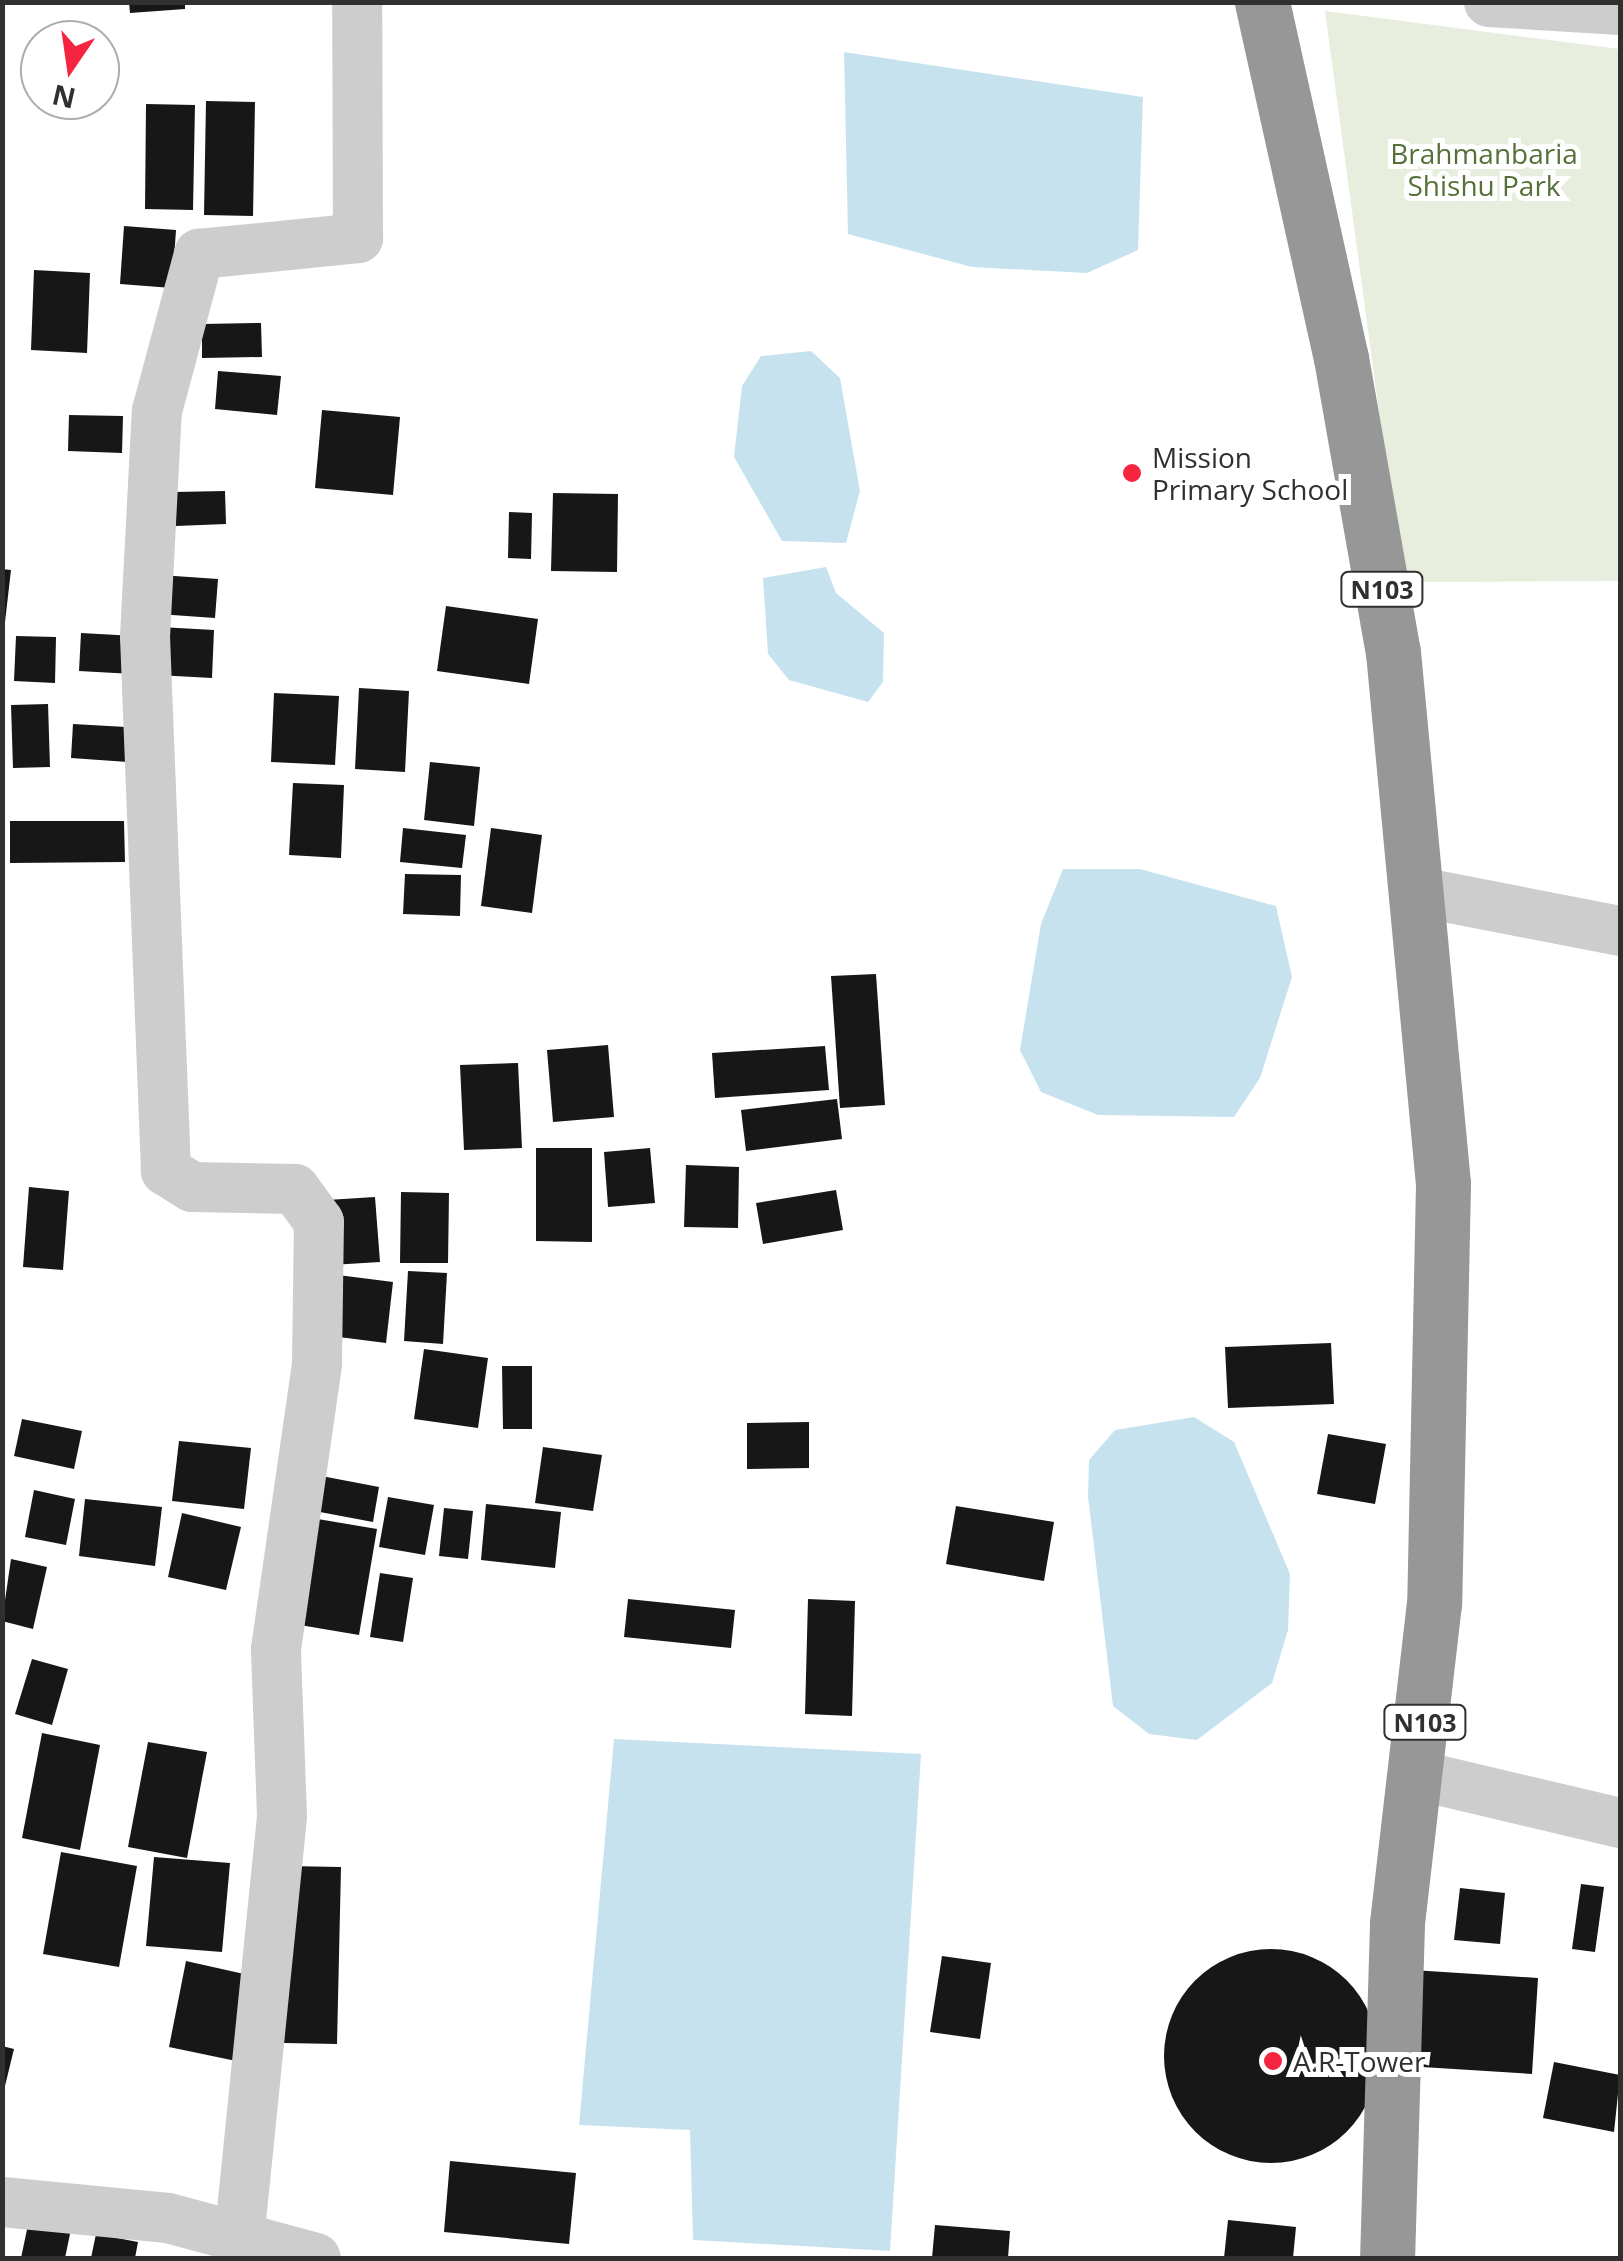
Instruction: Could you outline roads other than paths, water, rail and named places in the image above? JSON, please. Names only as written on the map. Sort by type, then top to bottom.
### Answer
[{"type":"highway","name":"N103","points":[[1262,2],[1342,358],[1393,652],[1443,1184],[1421,1776],[1398,1924],[1387,2258]]},
{"type":"street","points":[[239,2240],[282,1816],[276,1649],[316,1363],[319,1222],[295,1188],[192,1188],[166,1171],[152,962],[149,562],[157,411],[200,254],[358,238],[357,2]]},
{"type":"street","points":[[1489,2],[1620,10]]},
{"type":"street","points":[[1414,891],[1620,931]]},
{"type":"street","points":[[1421,1776],[1620,1824]]},
{"type":"street","points":[[2,2202],[168,2218],[316,2258]]},
{"type":"water","points":[[844,52],[1143,97],[1138,250],[1087,273],[972,267],[848,234]]},
{"type":"water","points":[[811,351],[840,378],[860,491],[846,543],[782,541],[734,457],[742,386],[761,356]]},
{"type":"water","points":[[826,567],[836,593],[884,633],[883,682],[868,702],[789,680],[768,654],[763,578]]},
{"type":"water","points":[[1063,869],[1140,869],[1276,906],[1292,977],[1260,1078],[1234,1117],[1098,1115],[1041,1092],[1020,1050],[1041,924]]},
{"type":"water","points":[[1194,1417],[1234,1442],[1290,1574],[1288,1630],[1272,1683],[1197,1740],[1149,1734],[1113,1706],[1088,1496],[1089,1460],[1115,1430]]},
{"type":"water","points":[[614,1739],[921,1754],[890,2251],[693,2240],[690,2130],[579,2125]]},
{"type":"place","name":"Mission Primary School","points":[[1132,473]]},
{"type":"place","name":"A.R-Tower","points":[[1273,2061]]},
{"type":"park label","name":"Brahmanbaria Shishu Park","points":[[1484,169]]}]
